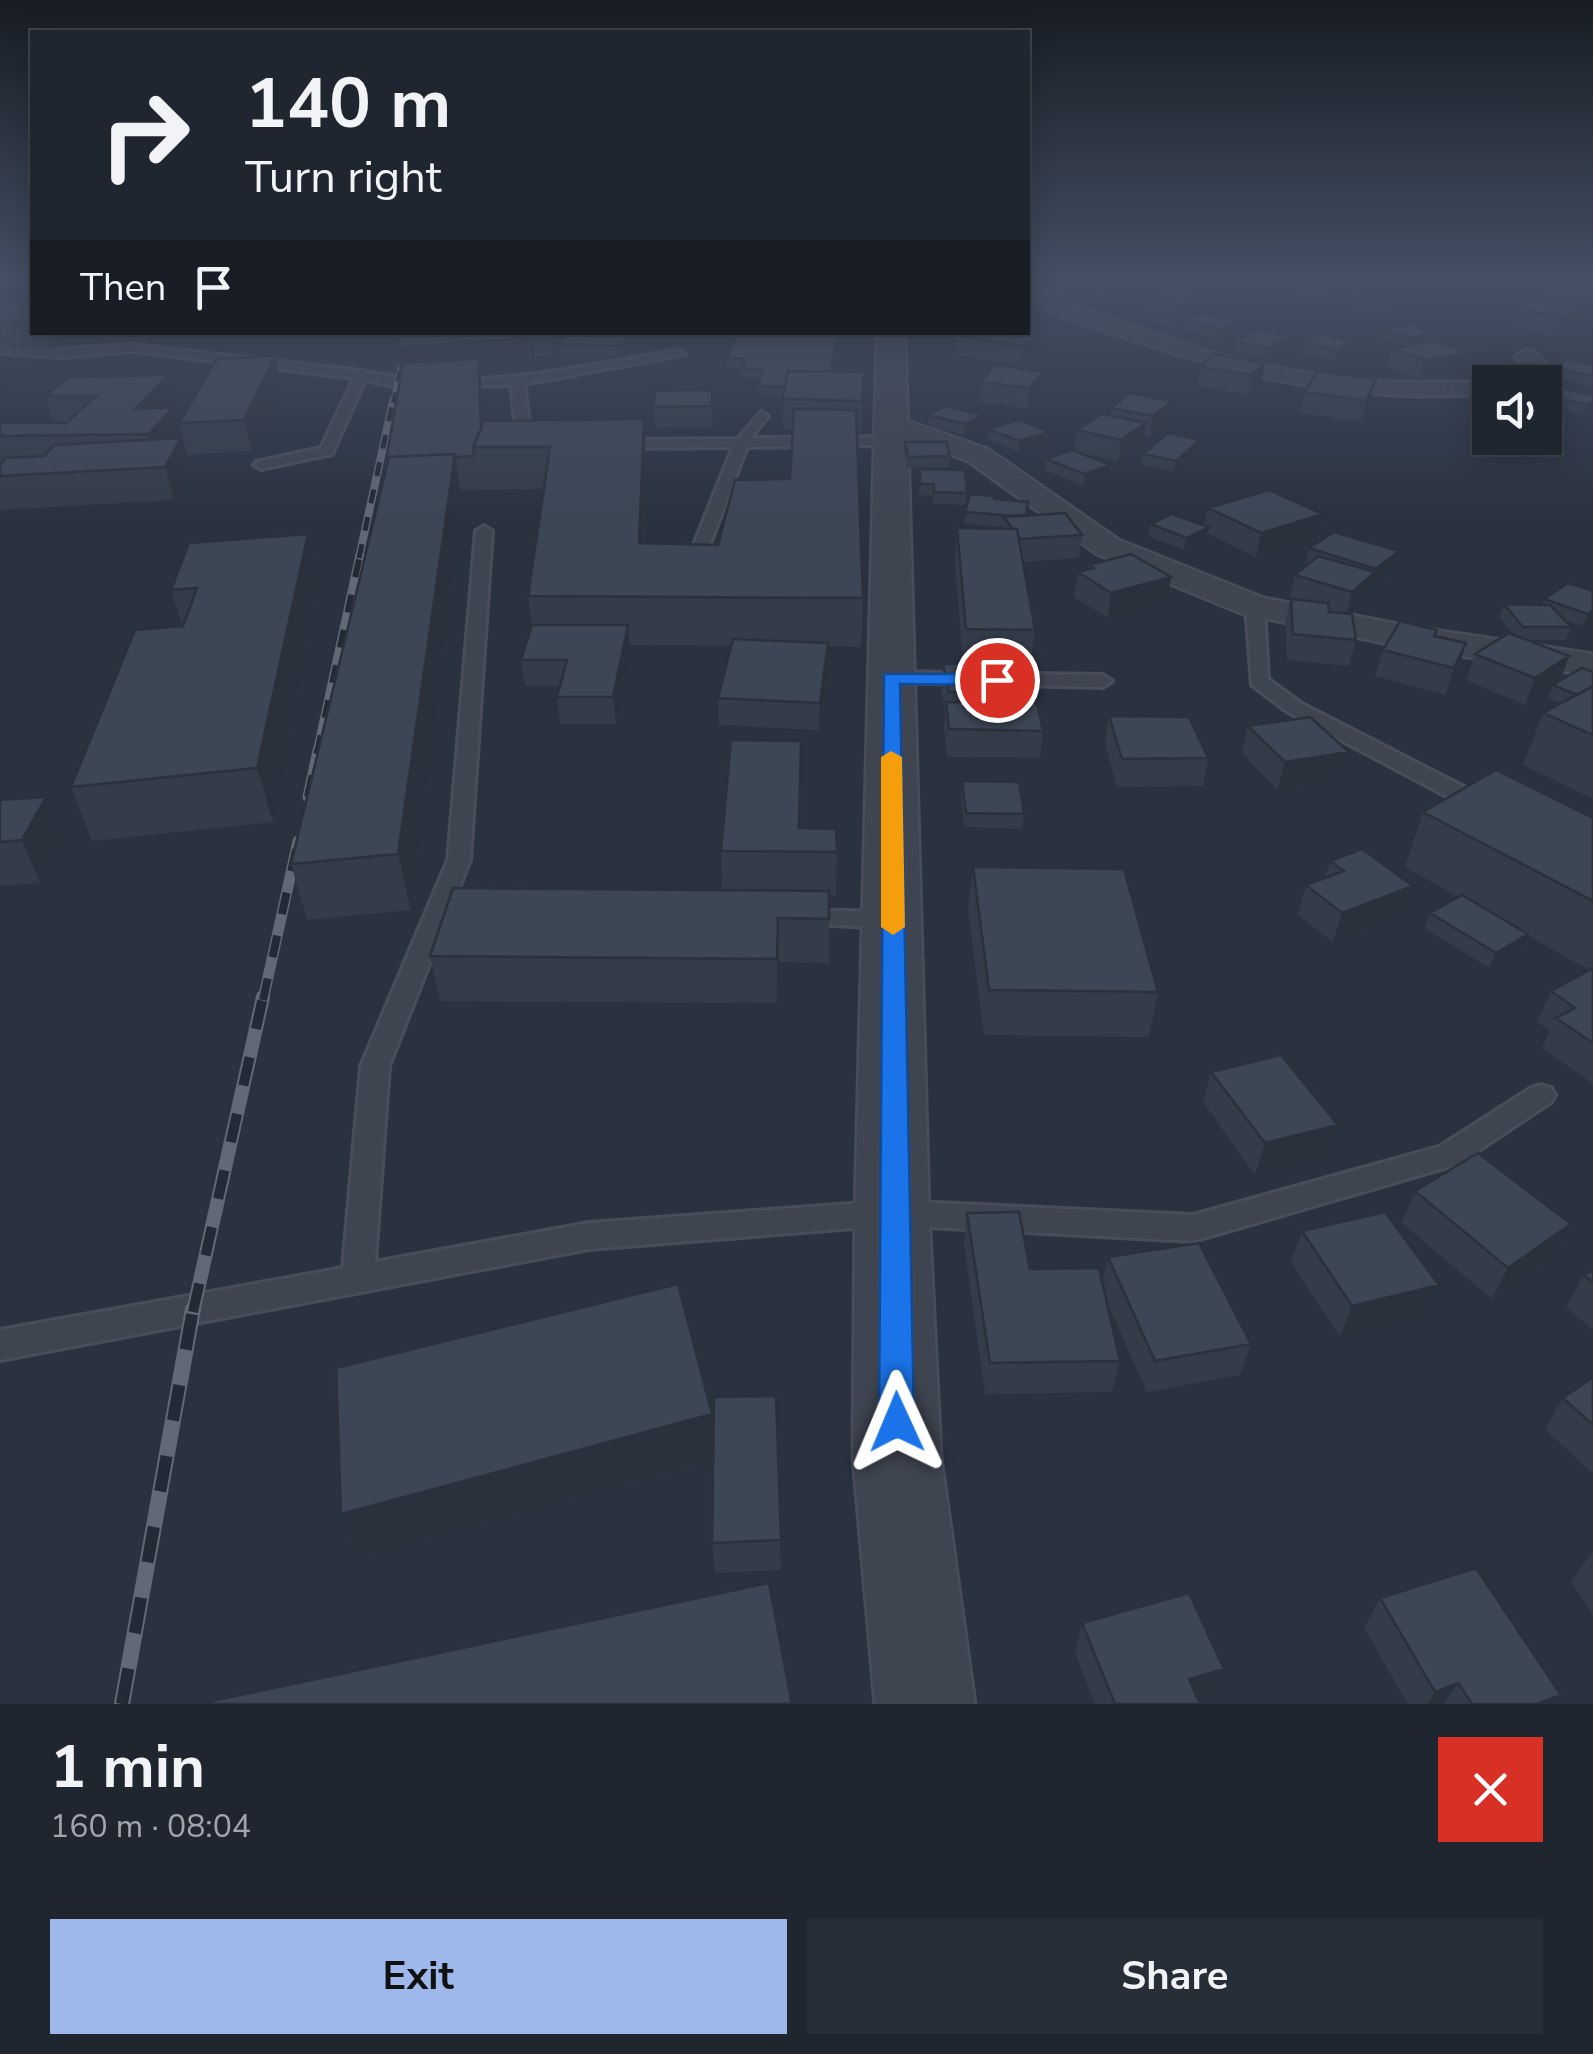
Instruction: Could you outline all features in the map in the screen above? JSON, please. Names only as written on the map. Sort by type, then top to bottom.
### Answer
[{"type":"street","points":[[890,359],[892,1213],[898,1457],[925,1704]]},
{"type":"street","points":[[1209,359],[1231,366],[1376,389],[1438,392],[1472,388]]},
{"type":"street","points":[[889,432],[978,455],[1108,547],[1254,607],[1408,638],[1593,665]]},
{"type":"lane","points":[[221,359],[397,383],[517,381],[652,359]]},
{"type":"lane","points":[[261,465],[327,451],[361,375]]},
{"type":"lane","points":[[517,381],[522,444],[542,444]]},
{"type":"lane","points":[[688,580],[742,442],[761,416]]},
{"type":"lane","points":[[602,444],[742,442],[889,432]]},
{"type":"lane","points":[[358,1279],[375,1066],[449,909],[459,860],[484,531]]},
{"type":"lane","points":[[1254,607],[1259,680],[1296,708],[1506,818]]},
{"type":"lane","points":[[891,678],[1103,681]]},
{"type":"lane","points":[[784,918],[893,920]]},
{"type":"lane","points":[[0,1345],[589,1236],[892,1213],[1193,1228],[1448,1156],[1540,1095]]},
{"type":"building","points":[[217,359],[274,359],[244,420],[179,423]]},
{"type":"building","points":[[478,359],[481,429],[473,447],[474,456],[389,457],[386,461],[403,363]]},
{"type":"building","points":[[736,359],[834,359],[831,371],[788,371],[785,387],[757,386],[763,369],[742,368],[745,359]]},
{"type":"building","points":[[1209,359],[1265,363],[1252,375],[1200,367]]},
{"type":"building","points":[[1568,359],[1593,365],[1593,376],[1562,369],[1562,365],[1557,365]]},
{"type":"building","points":[[996,365],[1044,372],[1029,388],[980,382]]},
{"type":"building","points":[[788,371],[864,372],[862,401],[782,399]]},
{"type":"building","points":[[1317,371],[1376,379],[1366,401],[1305,392]]},
{"type":"building","points":[[169,375],[135,409],[173,408],[148,434],[0,436],[0,423],[66,423],[96,396],[45,396],[69,377]]},
{"type":"building","points":[[1562,388],[1593,395],[1593,401],[1587,405],[1562,399]]},
{"type":"building","points":[[712,390],[712,406],[653,407],[655,391]]},
{"type":"building","points":[[1130,393],[1172,401],[1153,416],[1111,408]]},
{"type":"building","points":[[946,406],[983,415],[965,424],[928,415]]},
{"type":"building","points":[[794,409],[856,410],[863,598],[528,596],[550,447],[473,447],[484,421],[644,419],[639,543],[718,545],[735,480],[790,479]]},
{"type":"building","points":[[1102,414],[1146,423],[1121,440],[1077,430]]},
{"type":"building","points":[[1019,420],[1050,432],[1019,441],[988,429]]},
{"type":"building","points":[[1168,433],[1200,440],[1176,461],[1143,454]]},
{"type":"building","points":[[181,438],[165,467],[0,476],[5,458],[45,456],[54,445]]},
{"type":"building","points":[[905,442],[946,442],[950,456],[908,457]]},
{"type":"building","points":[[1072,450],[1111,465],[1085,474],[1046,459]]},
{"type":"building","points":[[455,454],[398,854],[291,864],[389,457]]},
{"type":"building","points":[[920,469],[965,470],[967,493],[934,492],[934,484],[920,484]]},
{"type":"building","points":[[1269,490],[1323,514],[1261,533],[1208,508]]},
{"type":"building","points":[[970,494],[1028,502],[1026,515],[965,512]]},
{"type":"building","points":[[1065,513],[1082,535],[1019,539],[1017,529],[1004,517]]},
{"type":"building","points":[[1172,514],[1209,527],[1187,538],[1150,524]]},
{"type":"building","points":[[957,528],[1017,529],[1035,630],[966,629]]},
{"type":"building","points":[[1334,532],[1399,551],[1376,569],[1309,548]]},
{"type":"building","points":[[308,534],[257,768],[71,787],[135,630],[183,626],[197,588],[171,590],[189,543]]},
{"type":"building","points":[[1131,554],[1171,577],[1111,593],[1078,572],[1094,568],[1089,565]]},
{"type":"building","points":[[1318,556],[1375,572],[1352,592],[1295,575]]},
{"type":"building","points":[[1568,583],[1593,591],[1593,610],[1588,614],[1544,599]]},
{"type":"building","points":[[1291,599],[1328,603],[1329,612],[1352,614],[1356,640],[1293,634]]},
{"type":"building","points":[[1504,604],[1550,605],[1571,627],[1523,627]]},
{"type":"building","points":[[1400,621],[1437,630],[1434,636],[1466,643],[1454,668],[1383,650]]},
{"type":"building","points":[[532,625],[628,625],[613,697],[557,697],[567,660],[521,660]]},
{"type":"building","points":[[1509,633],[1569,656],[1535,678],[1475,654]]},
{"type":"building","points":[[733,639],[828,643],[820,703],[718,698]]},
{"type":"building","points":[[1002,663],[1010,692],[949,692],[943,664]]},
{"type":"building","points":[[1582,668],[1593,672],[1593,686],[1577,695],[1553,685]]},
{"type":"building","points":[[1593,686],[1593,735],[1543,713]]},
{"type":"building","points":[[946,702],[1037,703],[1043,731],[949,729]]},
{"type":"building","points":[[1109,716],[1189,717],[1208,758],[1122,759]]},
{"type":"building","points":[[1310,717],[1349,752],[1285,762],[1248,726]]},
{"type":"building","points":[[731,740],[801,741],[799,828],[836,829],[837,852],[721,851]]},
{"type":"building","points":[[1496,770],[1593,818],[1593,901],[1423,812]]},
{"type":"building","points":[[962,781],[1019,782],[1024,814],[966,813]]},
{"type":"building","points":[[46,797],[22,840],[0,842],[0,800]]},
{"type":"building","points":[[1362,849],[1413,886],[1342,913],[1306,885],[1344,871],[1330,861]]},
{"type":"building","points":[[973,867],[1124,869],[1158,992],[989,990]]},
{"type":"building","points":[[453,888],[829,891],[829,919],[778,918],[777,959],[430,956]]},
{"type":"building","points":[[1462,895],[1528,934],[1496,953],[1430,913]]},
{"type":"building","points":[[1593,968],[1593,1043],[1556,1018],[1575,1008],[1551,991]]},
{"type":"building","points":[[1281,1055],[1338,1125],[1265,1143],[1211,1072]]},
{"type":"building","points":[[1478,1153],[1571,1224],[1508,1268],[1415,1191]]},
{"type":"building","points":[[1019,1212],[1030,1269],[1099,1268],[1120,1361],[990,1363],[967,1213]]},
{"type":"building","points":[[1385,1212],[1439,1285],[1352,1306],[1302,1231]]},
{"type":"building","points":[[1199,1243],[1251,1344],[1155,1361],[1108,1257]]},
{"type":"building","points":[[678,1284],[712,1414],[341,1514],[336,1368]]},
{"type":"building","points":[[1593,1377],[1593,1425],[1563,1398]]},
{"type":"building","points":[[776,1396],[781,1540],[712,1543],[714,1397]]},
{"type":"building","points":[[1476,1568],[1561,1695],[1536,1704],[1472,1704],[1458,1683],[1435,1692],[1380,1598]]},
{"type":"building","points":[[769,1583],[792,1704],[198,1704]]},
{"type":"building","points":[[1189,1593],[1224,1669],[1189,1679],[1200,1704],[1115,1704],[1082,1623]]},
{"type":"railway","points":[[393,403],[402,359]]},
{"type":"railway","points":[[359,558],[393,401]]},
{"type":"railway","points":[[317,753],[360,555]]},
{"type":"railway","points":[[308,797],[318,751]]},
{"type":"railway","points":[[263,1000],[298,841]]},
{"type":"railway","points":[[193,1312],[263,997]]},
{"type":"railway","points":[[122,1704],[193,1309]]},
{"type":"slow traffic","points":[[891,757],[893,927]]},
{"type":"route","points":[[897,1422],[892,1213],[891,678],[997,680]]}]
